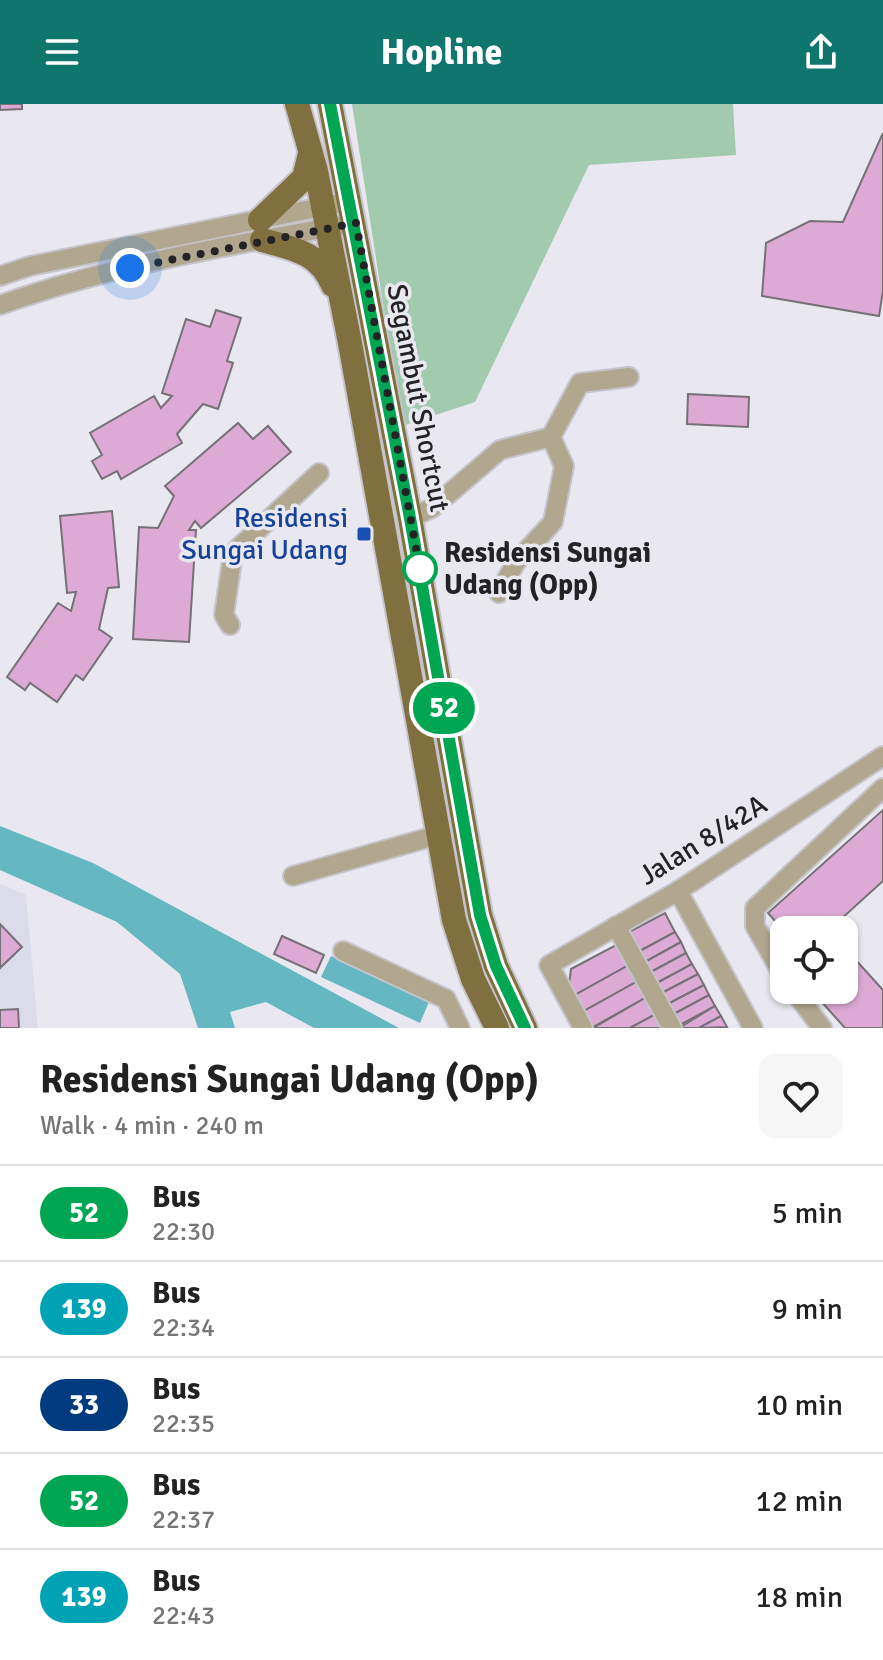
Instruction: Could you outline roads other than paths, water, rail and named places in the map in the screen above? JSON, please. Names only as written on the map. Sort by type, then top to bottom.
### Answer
[{"type":"main road","name":"Segambut Shortcut","points":[[297,104],[342,305],[454,920],[473,979],[497,1028]]},
{"type":"main road","name":"Segambut Shortcut","points":[[330,104],[410,518],[480,915],[496,966],[525,1028]]},
{"type":"main road","points":[[310,153],[304,178],[261,230],[313,255],[326,267],[342,305]]},
{"type":"street","points":[[2,269],[261,230],[353,212]]},
{"type":"street","points":[[0,305],[86,277],[261,230]]},
{"type":"street","points":[[410,518],[432,508],[500,450],[551,437],[580,383],[629,377]]},
{"type":"street","points":[[499,593],[516,562],[553,522],[564,466],[551,437]]},
{"type":"street","points":[[230,625],[224,615],[233,553],[319,473]]},
{"type":"street","name":"Jalan 8/42A","points":[[583,1028],[549,965],[678,891],[880,763]]},
{"type":"street","points":[[770,952],[755,926],[755,908],[883,788]]},
{"type":"street","points":[[293,876],[438,835]]},
{"type":"street","points":[[678,891],[753,1028]]},
{"type":"street","points":[[616,926],[672,1028]]},
{"type":"street","points":[[343,951],[446,999],[460,1028]]},
{"type":"street","points":[[804,1004],[822,1028]]},
{"type":"water","points":[[0,826],[93,863],[399,1028],[314,1028],[266,1002],[230,1012],[235,1028],[198,1028],[180,974],[117,922],[0,870]]},
{"type":"water","points":[[331,956],[429,1002],[420,1023],[321,977]]},
{"type":"place","name":"Residensi Sungai Udang","points":[[364,534]]},
{"type":"place","name":"Residensi Sungai Udang (Opp)","points":[[420,569]]}]
